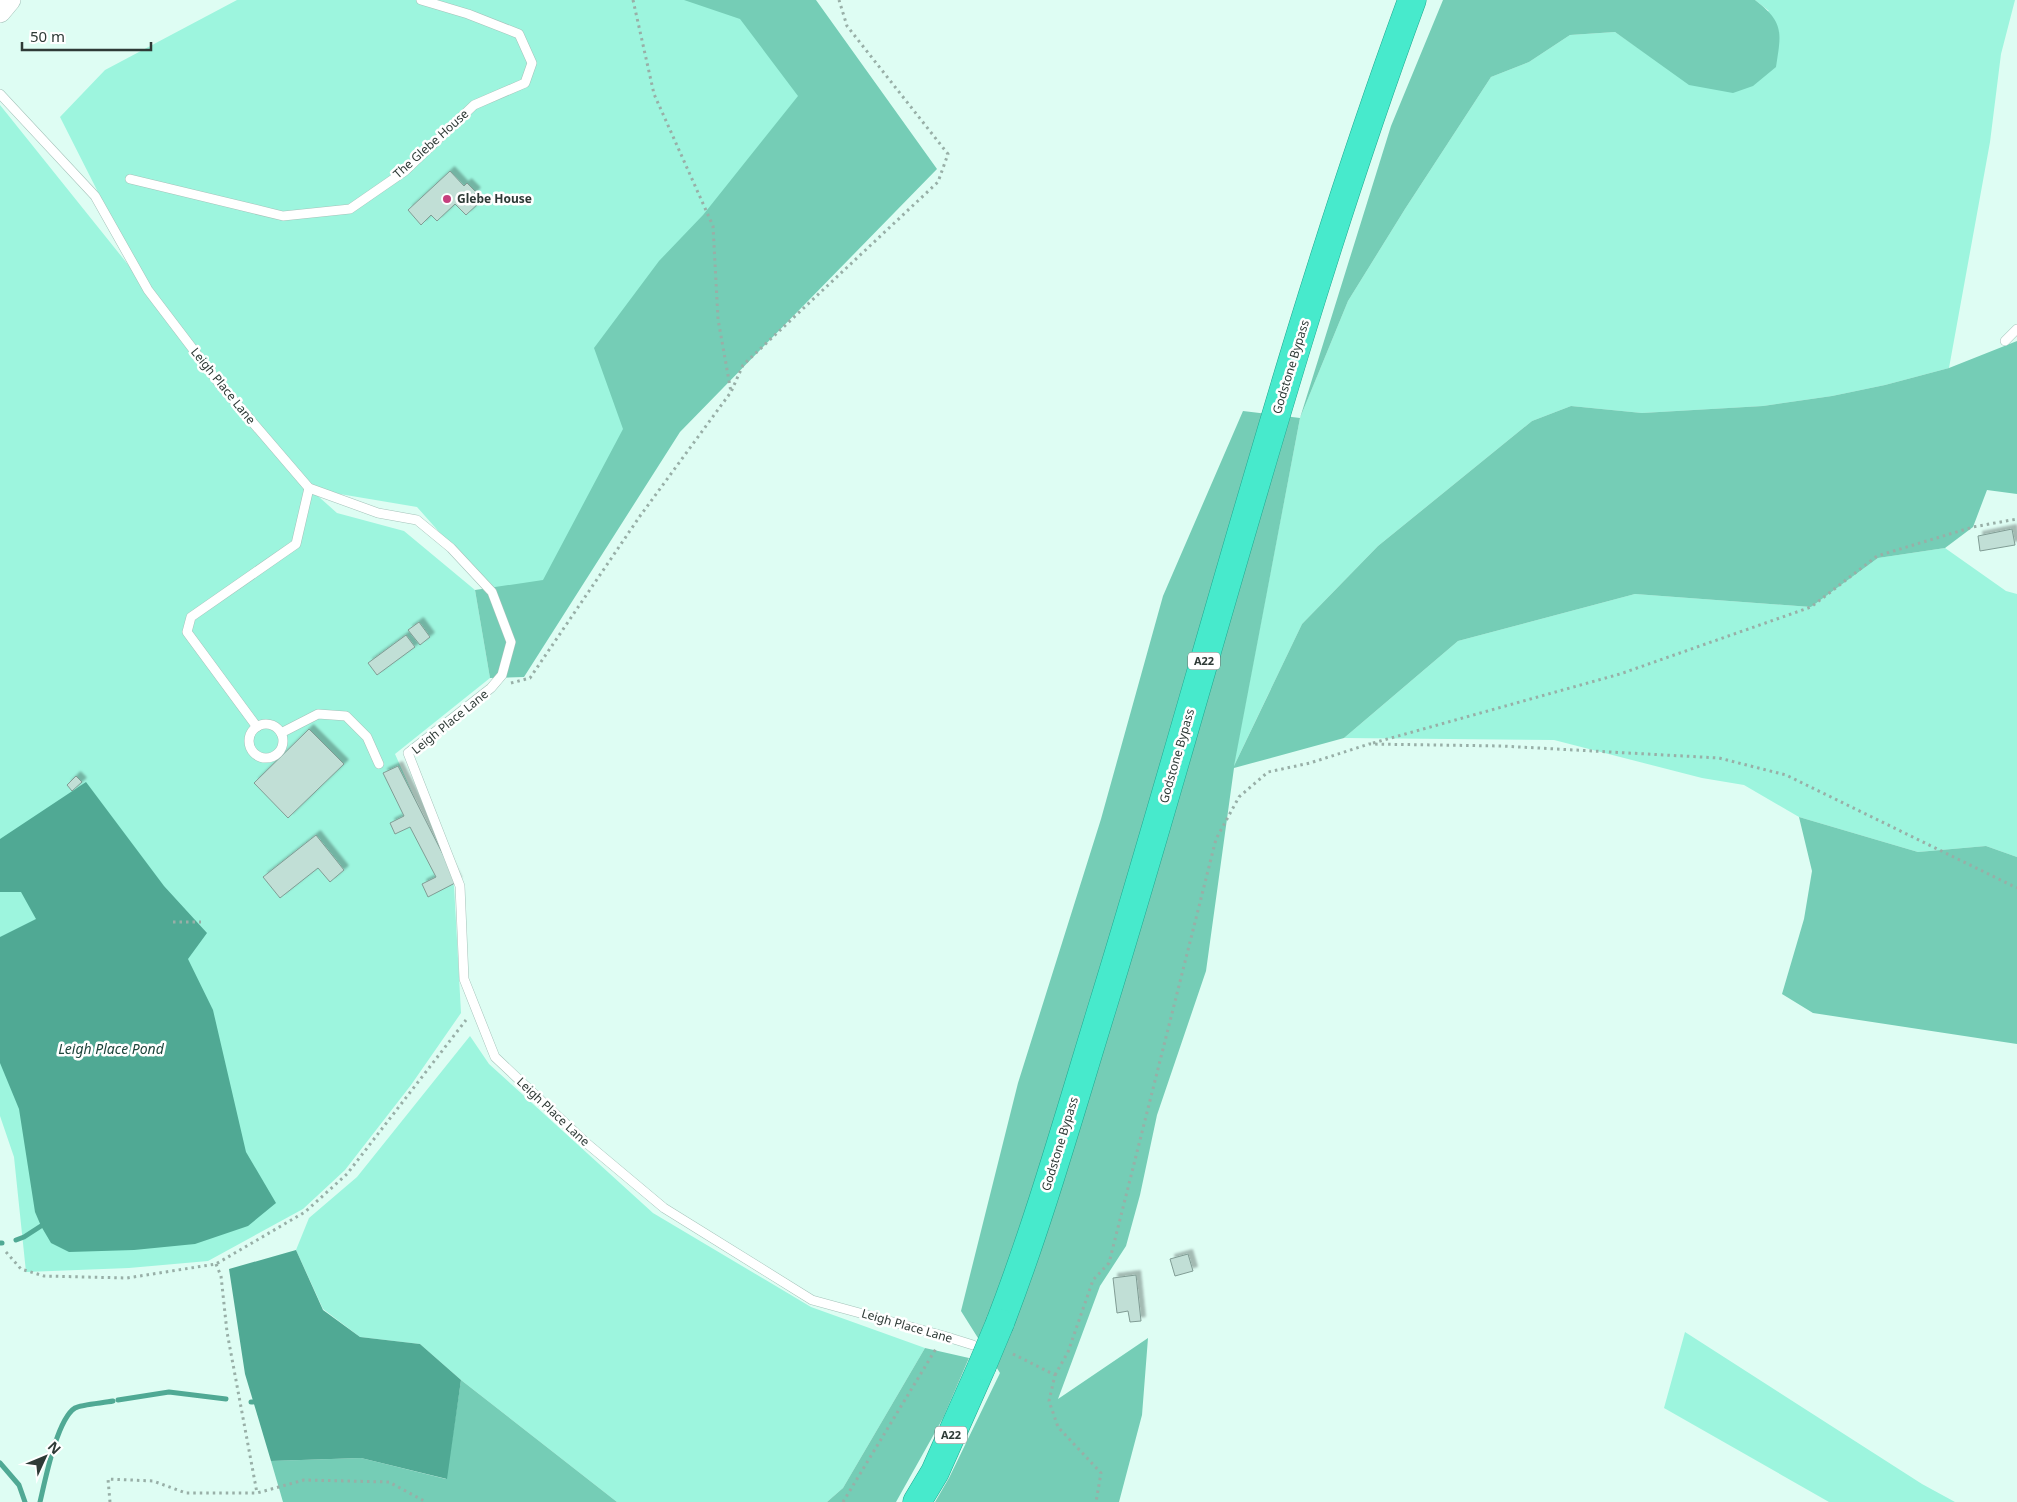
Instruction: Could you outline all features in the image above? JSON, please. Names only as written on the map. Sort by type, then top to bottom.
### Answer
[{"type":"highway","name":"Godstone Bypass","points":[[917,1502],[935,1472],[977,1356],[1000,1323],[1024,1261],[1120,950],[1273,426],[1344,196],[1412,0]]},
{"type":"street","points":[[0,12],[10,0]]},
{"type":"lane","name":"The Glebe House","points":[[130,179],[283,216],[350,210],[405,171],[474,105],[524,82],[532,63],[519,34],[468,14],[421,0]]},
{"type":"lane","name":"Leigh Place Lane","points":[[0,94],[95,196],[148,290],[218,382],[309,488],[378,512],[417,520],[451,548],[492,592],[511,642],[502,675],[491,688],[408,753],[460,886],[464,979],[474,1009],[495,1057],[584,1141],[664,1208],[812,1300],[944,1336],[977,1356]]},
{"type":"lane","points":[[2005,341],[2017,329]]},
{"type":"lane","points":[[257,727],[187,632],[191,617],[296,544],[309,488]]},
{"type":"lane","points":[[281,733],[318,714],[346,716],[367,737],[379,764]]},
{"type":"lane","points":[[269,725],[281,733],[283,744],[278,754],[267,758],[260,757],[252,750],[250,744],[251,735],[257,727],[269,725]]},
{"type":"path","points":[[633,0],[654,94],[713,226],[718,318],[731,392]]},
{"type":"path","points":[[491,688],[530,678],[640,516],[731,392],[742,366],[938,182],[948,154],[847,26],[839,0]]},
{"type":"path","points":[[1096,1502],[1101,1473],[1058,1427],[1050,1401],[1055,1375],[1068,1352],[1093,1280],[1109,1263],[1216,839],[1240,797],[1268,772],[1310,763],[1369,744],[1620,674],[1811,607],[1877,556],[1973,527],[2017,519]]},
{"type":"path","points":[[1369,744],[1502,746],[1719,758],[1786,775],[2017,888]]},
{"type":"path","points":[[173,922],[201,922]]},
{"type":"path","points":[[6,1252],[21,1269],[44,1276],[128,1278],[216,1264],[305,1212],[347,1174],[474,1009]]},
{"type":"path","points":[[216,1264],[221,1276],[227,1332],[257,1493]]},
{"type":"path","points":[[842,1502],[944,1336]]},
{"type":"path","points":[[1013,1354],[1055,1375]]},
{"type":"path","points":[[110,1502],[108,1479],[153,1481],[186,1493],[257,1493],[304,1480],[389,1482],[426,1502]]},
{"type":"shaded area","points":[[237,0],[806,0],[924,170],[699,393],[528,632],[417,507],[310,489],[337,513],[404,531],[475,590],[490,678],[395,754],[454,886],[461,1013],[411,1085],[345,1170],[303,1209],[208,1261],[129,1268],[26,1272],[14,1157],[0,1116],[0,105],[146,287],[60,117],[105,70]]},
{"type":"shaded area","points":[[684,0],[816,0],[937,169],[680,432],[524,677],[490,678],[475,590],[543,580],[623,429],[594,348],[659,261],[703,215],[798,96],[740,19]]},
{"type":"shaded area","points":[[1443,0],[1755,0],[1772,15],[1779,29],[1776,67],[1753,86],[1733,93],[1689,85],[1615,32],[1570,35],[1529,62],[1491,77],[1348,301],[1300,418],[1391,126]]},
{"type":"shaded area","points":[[1755,0],[2015,0],[2001,54],[1990,142],[1949,368],[1885,385],[1832,396],[1763,406],[1642,413],[1571,406],[1532,421],[1378,546],[1302,624],[1233,768],[1300,418],[1348,301],[1491,77],[1529,62],[1570,35],[1615,32],[1651,57],[1769,11]]},
{"type":"shaded area","points":[[2017,341],[2017,494],[1987,490],[1973,527],[1945,548],[1878,558],[1811,607],[1635,594],[1458,641],[1344,738],[1234,768],[1206,971],[1157,1115],[1140,1195],[1126,1246],[1100,1286],[1058,1399],[1148,1338],[1142,1415],[1119,1502],[935,1502],[949,1478],[1000,1373],[961,1311],[1018,1083],[1101,819],[1163,596],[1243,411],[1300,418],[1234,766],[1302,624],[1378,546],[1532,421],[1571,406],[1642,413],[1763,406],[1832,396],[1885,385],[1949,368]]},
{"type":"shaded area","points":[[1945,548],[2006,591],[2017,594],[2017,857],[1986,846],[1918,852],[1799,817],[1744,785],[1702,778],[1554,740],[1344,738],[1458,641],[1635,594],[1811,607],[1878,558]]},
{"type":"shaded area","points":[[1799,817],[1918,852],[1986,846],[2017,857],[2017,1044],[1813,1013],[1782,994],[1804,919],[1812,871]]},
{"type":"shaded area","points":[[470,1036],[489,1064],[653,1213],[811,1307],[925,1348],[843,1488],[827,1502],[617,1502],[461,1380],[420,1344],[360,1337],[323,1309],[296,1250],[309,1218],[357,1177]]},
{"type":"shaded area","points":[[1685,1332],[1922,1484],[1955,1502],[1829,1502],[1664,1408]]},
{"type":"shaded area","points":[[925,1348],[969,1358],[943,1418],[896,1502],[827,1502],[843,1488]]},
{"type":"shaded area","points":[[461,1380],[617,1502],[283,1502],[271,1461],[361,1458],[446,1479]]},
{"type":"water","name":"Leigh Place Pond","points":[[86,782],[164,886],[207,933],[188,959],[213,1010],[246,1152],[276,1203],[248,1226],[195,1244],[134,1250],[69,1252],[51,1243],[35,1212],[19,1109],[0,1063],[0,937],[36,919],[21,892],[0,892],[0,839]]},
{"type":"water","points":[[296,1250],[323,1310],[360,1337],[420,1344],[461,1380],[447,1479],[361,1458],[271,1461],[245,1374],[229,1269]]},
{"type":"building","name":"Glebe House","points":[[450,171],[464,186],[467,183],[476,192],[472,196],[479,203],[466,215],[455,204],[437,221],[431,215],[421,225],[408,210]]},
{"type":"building","points":[[2012,529],[2015,545],[1980,551],[1978,536]]},
{"type":"building","points":[[419,622],[430,637],[420,645],[408,630]]},
{"type":"building","points":[[406,635],[415,647],[377,675],[368,663]]},
{"type":"building","points":[[309,729],[344,764],[288,818],[254,783]]},
{"type":"building","points":[[398,766],[457,882],[428,897],[422,884],[436,877],[410,827],[395,834],[390,823],[404,816],[383,773]]},
{"type":"building","points":[[76,776],[82,782],[72,791],[67,785]]},
{"type":"building","points":[[316,835],[344,870],[330,882],[318,868],[280,898],[263,877]]},
{"type":"building","points":[[1188,1254],[1193,1271],[1175,1276],[1170,1259]]},
{"type":"building","points":[[1136,1275],[1141,1321],[1130,1322],[1128,1311],[1117,1313],[1113,1278]]},
{"type":"waterway","points":[[16,1240],[41,1226]]},
{"type":"waterway","points":[[118,1400],[169,1392],[226,1399]]},
{"type":"waterway","points":[[40,1502],[57,1437],[69,1414],[78,1407],[113,1401]]},
{"type":"waterway","points":[[0,1463],[19,1485],[25,1502]]},
{"type":"place","name":"Glebe House","points":[[447,199]]}]
